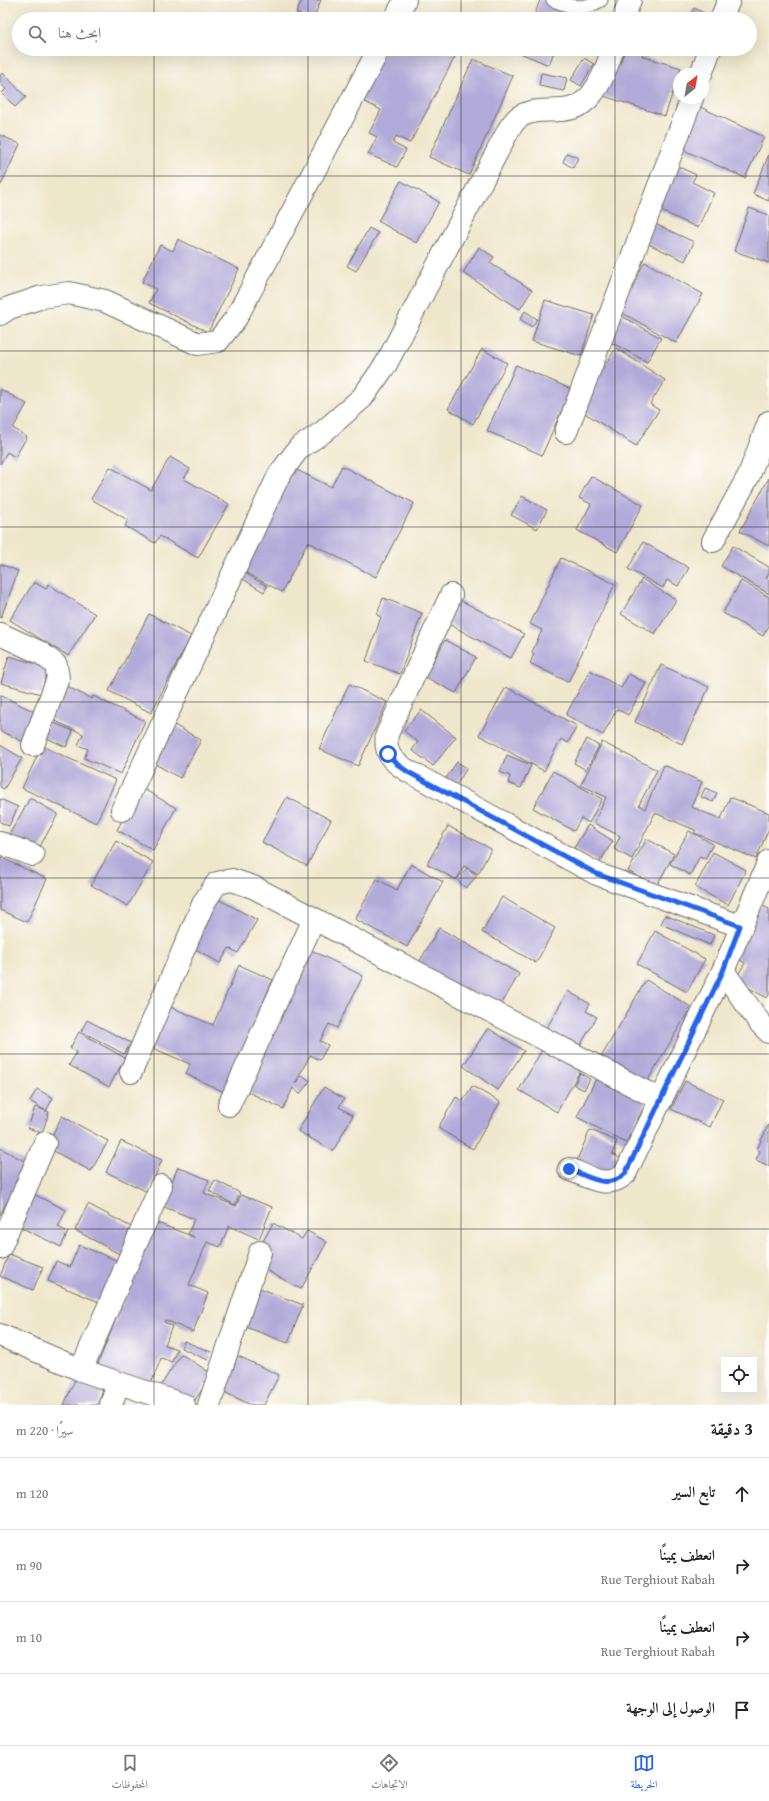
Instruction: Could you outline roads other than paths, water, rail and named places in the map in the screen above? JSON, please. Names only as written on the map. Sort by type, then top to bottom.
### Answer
[{"type":"street","points":[[399,12],[405,0]]},
{"type":"street","points":[[626,12],[630,0]]},
{"type":"street","points":[[724,12],[728,0]]},
{"type":"street","points":[[0,314],[9,308],[42,297],[69,293],[105,300],[198,344],[218,341],[236,318],[375,56]]},
{"type":"street","points":[[122,810],[279,474],[299,448],[323,432],[362,398],[386,364],[509,129],[517,118],[530,112],[566,111],[580,105],[592,95],[602,80],[611,56]]},
{"type":"street","points":[[703,68],[707,56]]},
{"type":"street","points":[[566,432],[690,104]]},
{"type":"street","points":[[713,541],[750,475],[769,422]]},
{"type":"street","points":[[451,596],[387,734],[385,745],[388,754],[397,764],[408,772],[597,874],[740,926]]},
{"type":"street","points":[[0,634],[41,653],[56,665],[58,678],[33,745]]},
{"type":"street","points":[[0,843],[33,855]]},
{"type":"street","points":[[569,1169],[602,1182],[610,1182],[619,1179],[625,1174],[723,971],[740,926],[769,860]]},
{"type":"street","points":[[131,1072],[204,902],[217,883],[232,880],[253,886],[661,1100]]},
{"type":"street","points":[[229,1105],[314,919]]},
{"type":"street","points":[[723,971],[760,1023],[769,1032]]},
{"type":"street","points":[[0,1248],[45,1143]]},
{"type":"street","points":[[80,1370],[161,1186]]},
{"type":"street","points":[[209,1405],[260,1252]]},
{"type":"street","points":[[0,1335],[80,1370],[184,1405]]},
{"type":"street","points":[[111,1405],[118,1383]]},
{"type":"lane","points":[[553,0],[573,7],[594,4],[600,0]]}]
